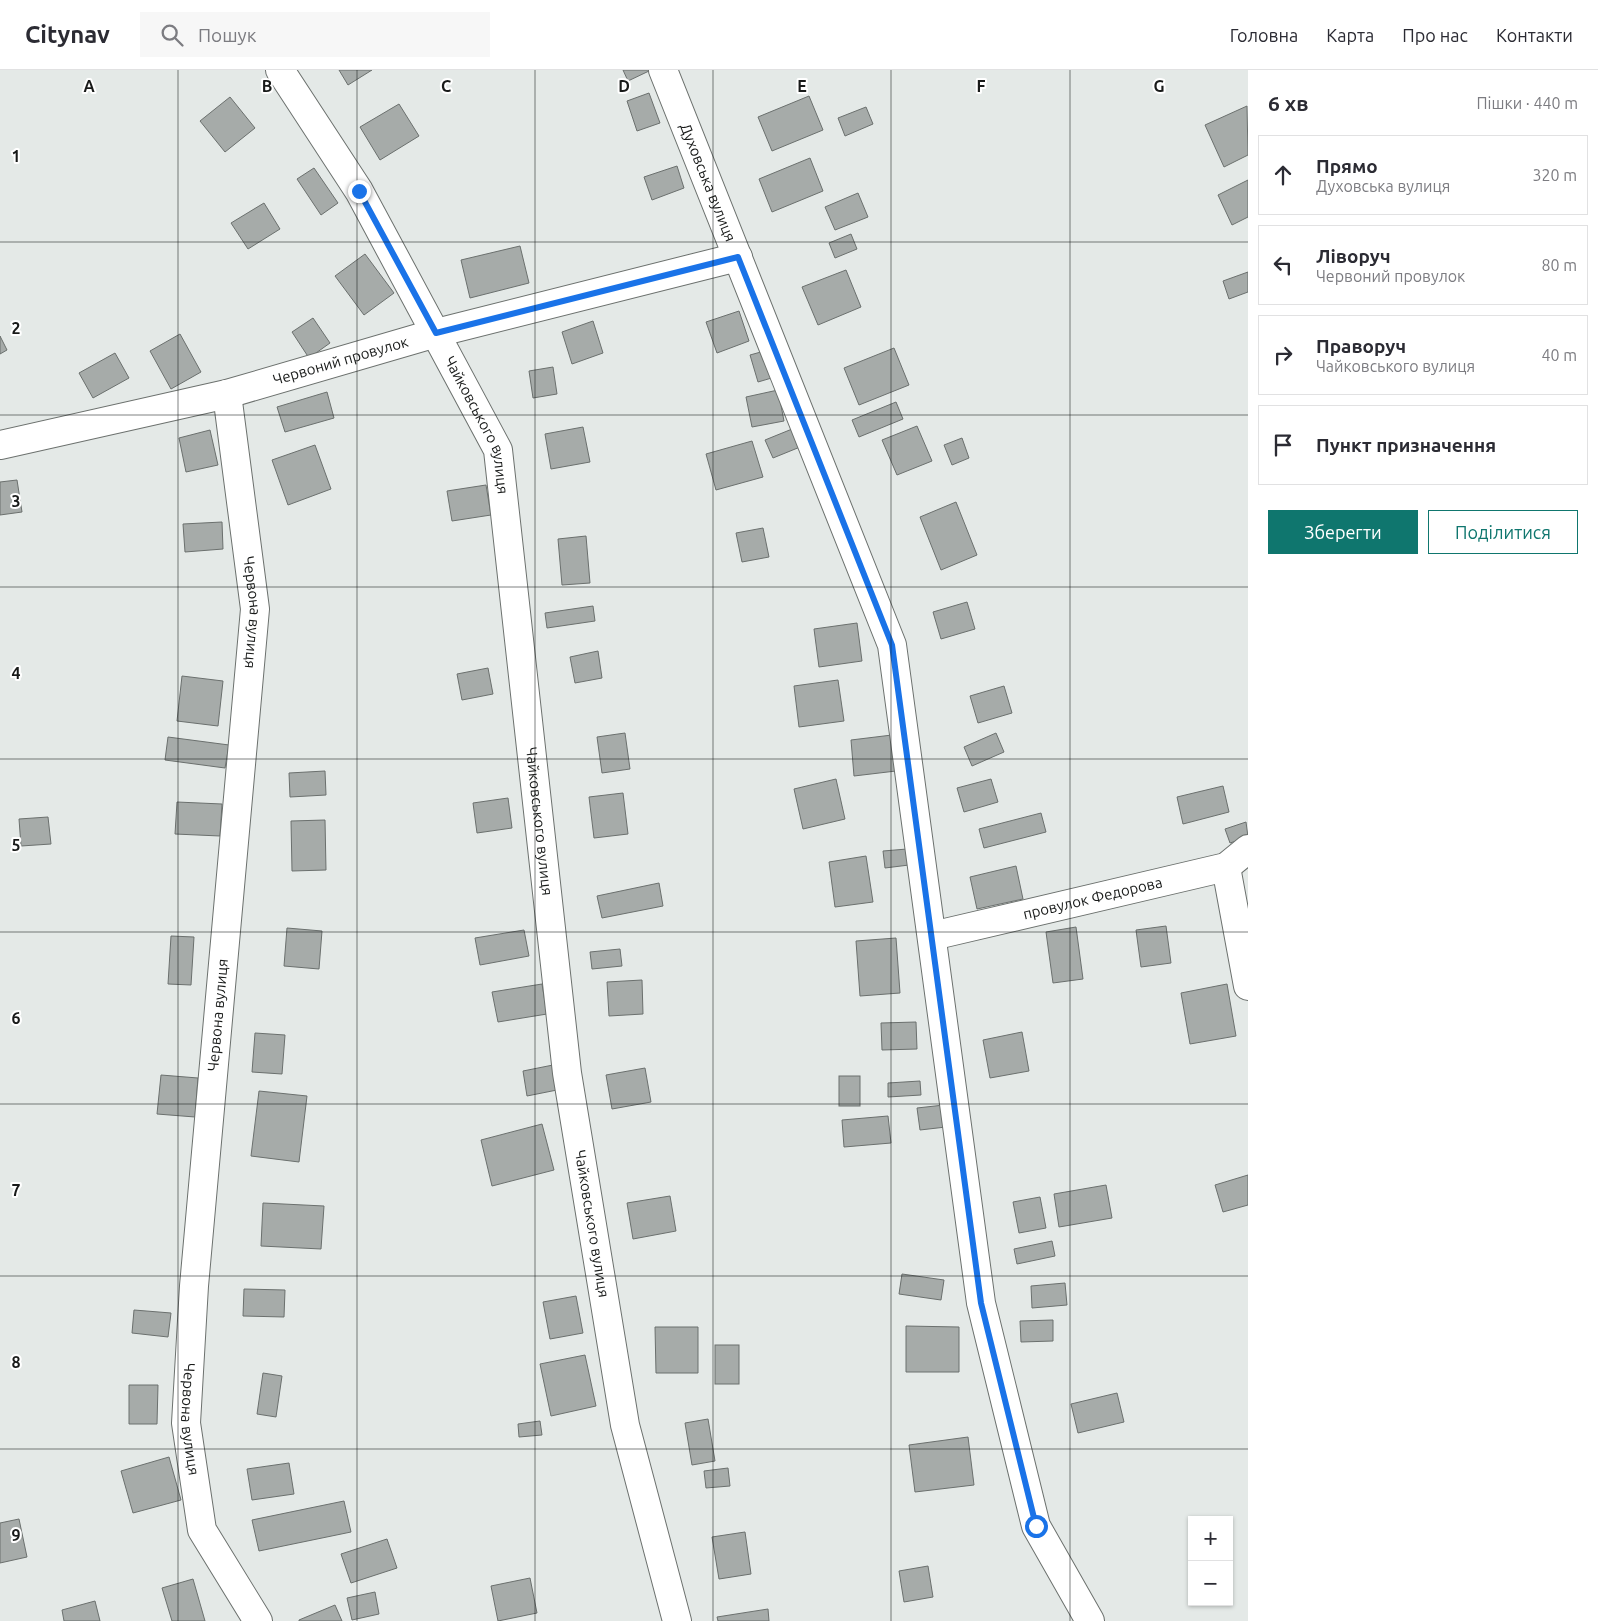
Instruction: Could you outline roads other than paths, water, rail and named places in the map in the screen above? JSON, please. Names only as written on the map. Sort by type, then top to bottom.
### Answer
[{"type":"street","name":"Чайковського вулиця","points":[[280,70],[359,191],[498,450],[566,1073],[625,1425],[677,1621]]},
{"type":"street","name":"Духовська вулиця","points":[[663,70],[892,645],[981,1303],[1036,1526],[1090,1621]]},
{"type":"street","name":"Червоний провулок","points":[[0,445],[227,394],[436,333],[738,257]]},
{"type":"street","name":"Червона вулиця","points":[[227,394],[255,609],[194,1286],[186,1423],[202,1530],[258,1621]]},
{"type":"street","name":"провулок Федорова","points":[[932,936],[1226,867],[1248,849]]},
{"type":"street","points":[[1226,867],[1248,986]]}]
